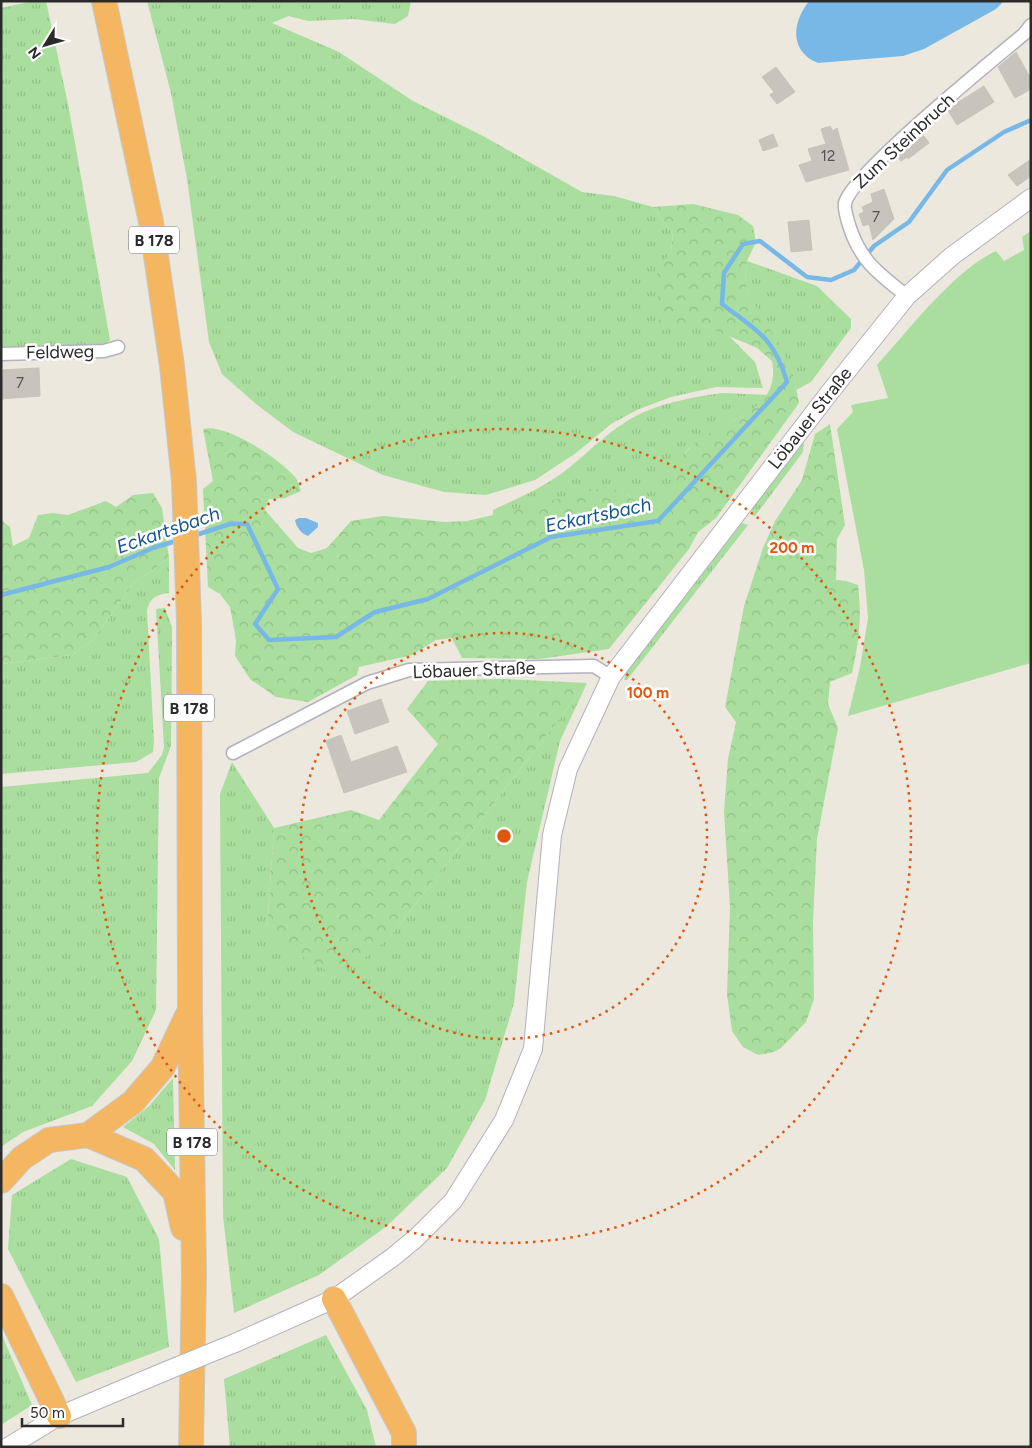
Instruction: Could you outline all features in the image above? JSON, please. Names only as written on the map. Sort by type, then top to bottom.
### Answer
[{"type":"highway","name":"B 178","points":[[104,1],[151,222],[172,366],[184,482],[189,621],[190,1010],[194,1274],[193,1442]]},
{"type":"highway","points":[[1,1181],[22,1158],[49,1140],[88,1135],[132,1102],[163,1066],[190,1010]]},
{"type":"highway","points":[[88,1135],[144,1159],[175,1192],[194,1274]]},
{"type":"highway","points":[[1,1296],[59,1416]]},
{"type":"highway","points":[[334,1299],[404,1433],[404,1447]]},
{"type":"main road","name":"Löbauer Straße","points":[[615,671],[830,392],[907,296],[952,256],[1031,198]]},
{"type":"main road","points":[[8,1447],[59,1416],[235,1343],[334,1299],[400,1251],[452,1201],[504,1120],[533,1048],[552,835],[568,769],[615,671]]},
{"type":"street","name":"Zum Steinbruch","points":[[907,296],[873,269],[856,245],[845,211],[849,192],[857,182],[927,117],[1024,34],[1031,24]]},
{"type":"street","name":"Feldweg","points":[[1,354],[104,351],[118,347]]},
{"type":"street","name":"Löbauer Straße","points":[[233,753],[359,687],[409,670],[594,666],[615,671]]},
{"type":"green space","points":[[33,1],[46,1],[69,109],[110,340],[104,346],[1,348],[1,8]]},
{"type":"green space","points":[[147,1],[411,1],[408,16],[395,24],[354,19],[308,21],[289,16],[272,23],[339,52],[413,101],[485,137],[582,192],[614,196],[653,207],[673,234],[671,252],[657,271],[666,331],[697,318],[705,326],[726,333],[755,362],[763,388],[716,387],[671,397],[637,410],[611,424],[576,453],[535,480],[486,495],[444,492],[383,475],[293,432],[256,404],[222,374],[209,342],[187,179],[171,93]]},
{"type":"green space","points":[[693,204],[738,215],[753,226],[756,242],[747,261],[745,278],[748,294],[779,343],[793,373],[799,403],[716,518],[698,532],[689,549],[609,649],[539,659],[462,658],[452,638],[436,640],[412,655],[359,667],[357,675],[308,702],[276,697],[250,679],[235,656],[236,640],[230,607],[220,594],[208,587],[203,489],[213,481],[203,429],[225,431],[252,444],[278,461],[295,477],[301,491],[285,498],[269,499],[265,510],[298,548],[311,553],[327,548],[351,521],[383,516],[445,522],[467,521],[544,503],[590,489],[620,490],[644,506],[658,507],[673,492],[676,464],[680,458],[698,441],[757,406],[767,394],[773,380],[772,361],[757,348],[705,326],[697,319],[666,331],[659,326],[657,270],[671,252],[673,234],[653,207]]},
{"type":"green space","points":[[1031,231],[1031,663],[848,716],[860,667],[868,618],[864,570],[837,429],[853,412],[851,405],[888,398],[877,365],[932,302],[964,272],[980,260],[996,251],[1004,261],[1024,250],[1022,237]]},
{"type":"green space","points":[[747,261],[817,286],[851,319],[851,328],[811,382],[796,390],[793,373],[748,294],[745,278]]},
{"type":"green space","points":[[722,393],[768,395],[754,409],[704,437],[688,449],[676,464],[677,481],[670,498],[658,507],[644,506],[620,490],[493,515],[493,510],[536,489],[561,474],[611,432],[632,418],[653,408],[673,402]]},
{"type":"green space","points":[[830,424],[845,525],[837,539],[836,580],[858,585],[860,619],[858,640],[852,673],[830,682],[828,704],[838,728],[817,839],[813,921],[814,999],[806,1022],[781,1048],[774,1052],[758,1055],[743,1047],[732,1031],[727,994],[730,907],[724,812],[728,759],[736,722],[725,707],[744,606],[763,548],[775,521],[802,480],[815,434]]},
{"type":"green space","points":[[804,440],[803,452],[755,516],[752,515],[752,506]]},
{"type":"green space","points":[[153,493],[162,508],[169,558],[134,583],[92,641],[72,655],[1,664],[1,520],[10,527],[13,546],[29,538],[38,515],[53,513],[68,515],[106,501],[116,507],[133,495]]},
{"type":"green space","points":[[742,523],[748,525],[627,680],[624,680],[627,669]]},
{"type":"green space","points":[[169,558],[169,593],[154,598],[147,611],[153,752],[136,762],[1,774],[1,664],[72,655],[92,641],[134,583]]},
{"type":"green space","points":[[165,608],[172,627],[171,746],[159,778],[156,1010],[132,1061],[92,1106],[23,1132],[1,1147],[1,787],[148,773],[162,755],[164,747],[156,609]]},
{"type":"green space","points":[[501,679],[587,683],[389,938],[355,966],[327,971],[278,943],[267,930],[274,828],[351,810],[379,820],[438,744],[407,709],[428,681]]},
{"type":"green space","points":[[587,683],[560,741],[527,882],[514,1003],[485,1100],[447,1168],[387,1226],[319,1275],[234,1313],[223,1216],[220,794],[232,762],[274,828],[267,930],[389,938]]},
{"type":"green space","points":[[173,1078],[175,1170],[154,1144],[123,1127],[149,1106]]},
{"type":"green space","points":[[71,1159],[127,1177],[159,1239],[169,1347],[76,1382],[8,1249],[12,1195]]},
{"type":"green space","points":[[1,1333],[32,1405],[1,1425]]},
{"type":"green space","points":[[326,1335],[367,1410],[376,1447],[230,1447],[224,1379]]},
{"type":"water","points":[[809,1],[1004,1],[996,9],[924,49],[903,56],[818,63],[802,51],[796,36],[799,18]]},
{"type":"water","points":[[306,518],[318,523],[318,527],[308,536],[297,525],[295,520]]},
{"type":"building","points":[[1016,52],[1031,79],[1031,89],[1015,98],[998,67]]},
{"type":"building","points":[[776,67],[795,92],[777,104],[770,95],[774,92],[762,77]]},
{"type":"building","points":[[984,86],[994,102],[957,125],[947,109]]},
{"type":"building","points":[[830,126],[833,131],[837,128],[849,170],[806,182],[799,165],[812,161],[808,149],[826,144],[821,129]]},
{"type":"building","points":[[921,132],[929,143],[908,159],[907,157],[901,161],[896,155]]},
{"type":"building","points":[[773,134],[778,146],[763,151],[759,140]]},
{"type":"building","points":[[1031,159],[1031,176],[1017,186],[1008,175]]},
{"type":"building","points":[[884,189],[894,219],[873,240],[869,224],[863,226],[859,214],[864,212],[862,207],[873,202],[871,194]]},
{"type":"building","points":[[809,220],[812,250],[791,252],[788,222]]},
{"type":"building","points":[[39,368],[40,396],[1,399],[1,370]]},
{"type":"building","points":[[381,699],[389,722],[355,734],[347,711]]},
{"type":"building","points":[[341,735],[351,762],[397,746],[407,772],[344,793],[326,741]]},
{"type":"waterway","name":"Eckartsbach","points":[[193,536],[230,524],[247,524],[278,589],[255,624],[269,640],[336,637],[375,612],[428,599],[551,537],[658,521],[787,382],[776,355],[763,336],[722,304],[724,273],[743,244],[760,241],[807,277],[831,280],[854,270],[874,246],[909,222],[947,170],[1004,132],[1031,120]]},
{"type":"waterway","name":"Eckartsbach","points":[[1,595],[109,567],[153,548],[179,540]]}]
